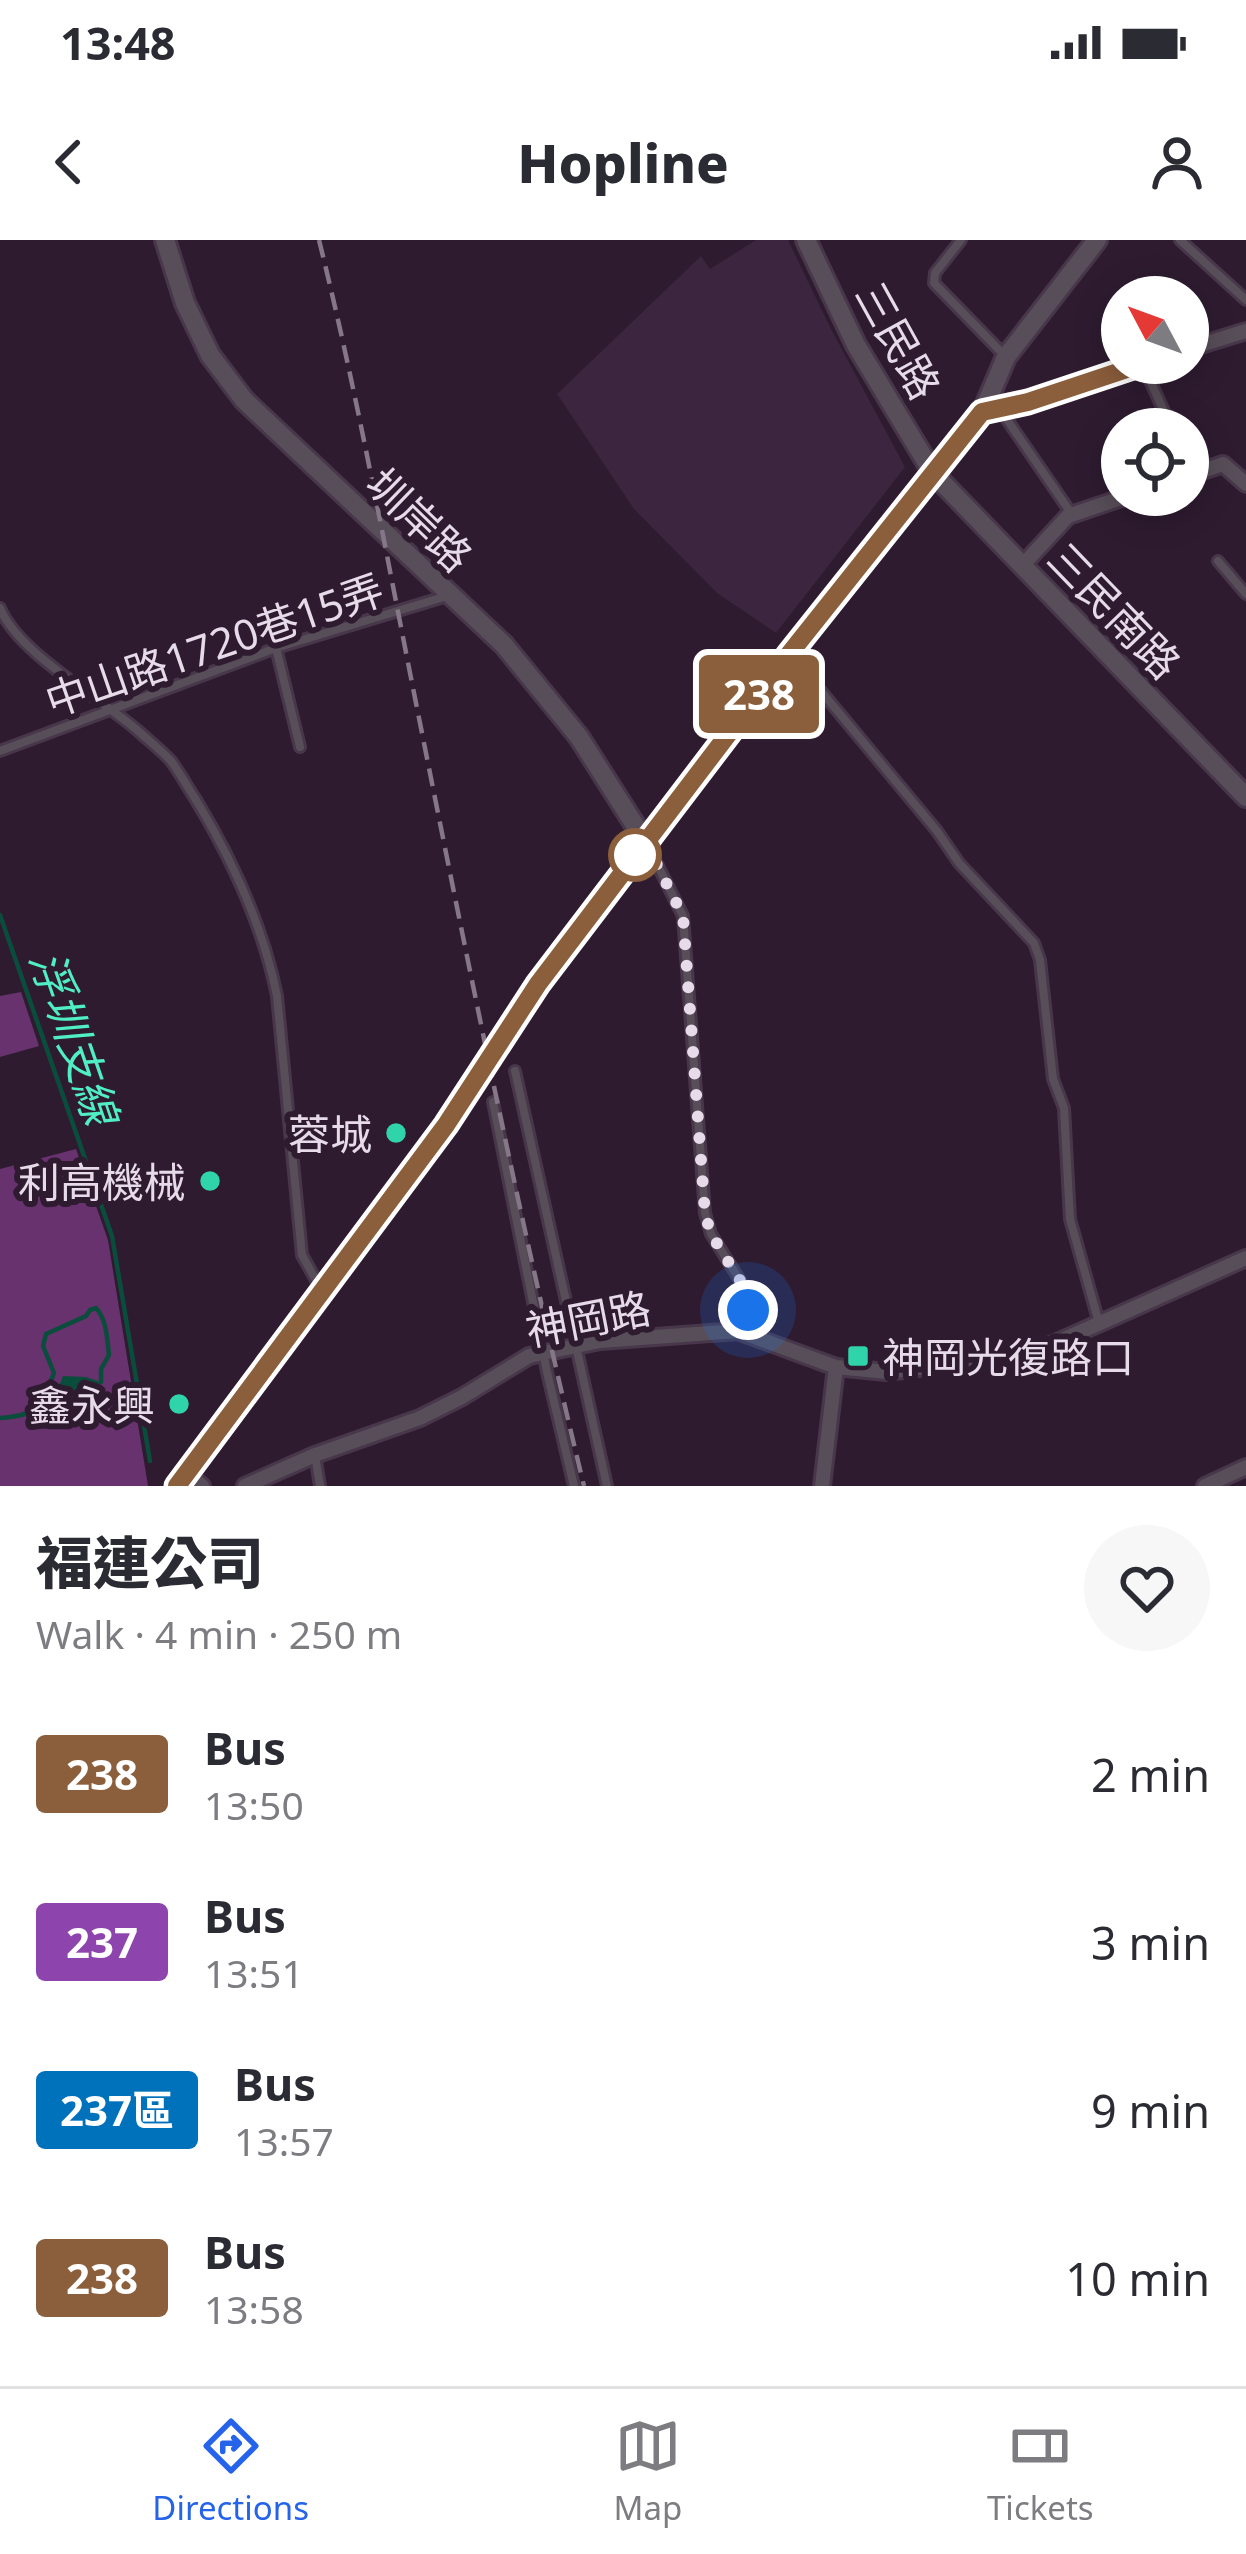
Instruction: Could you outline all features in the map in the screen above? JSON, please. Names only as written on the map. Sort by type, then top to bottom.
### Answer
[{"type":"street","name":"圳岸路","points":[[165,240],[185,303],[210,355],[244,400],[504,645],[580,737],[645,841]]},
{"type":"street","name":"三民路","points":[[806,240],[856,345],[933,472]]},
{"type":"street","points":[[188,1482],[446,1125],[538,984],[645,841],[933,472],[991,410],[1006,357],[1097,240]]},
{"type":"street","points":[[1209,343],[1246,332]]},
{"type":"street","points":[[991,410],[1101,377]]},
{"type":"street","points":[[1209,467],[1223,464],[1246,484]]},
{"type":"street","name":"三民南路","points":[[933,472],[1246,796]]},
{"type":"street","points":[[1022,566],[1072,514],[1101,504]]},
{"type":"street","name":"神岡路","points":[[245,1486],[420,1418],[529,1356],[600,1340],[738,1331],[836,1367],[887,1372],[1034,1353],[1246,1258]]},
{"type":"street","points":[[822,1486],[836,1367]]},
{"type":"street","points":[[1205,1486],[1246,1467]]},
{"type":"lane","points":[[961,240],[935,273],[934,283],[1006,357]]},
{"type":"lane","points":[[1180,240],[1246,300]]},
{"type":"lane","points":[[1191,249],[1198,240]]},
{"type":"lane","points":[[991,410],[1072,514]]},
{"type":"lane","points":[[1218,561],[1246,593]]},
{"type":"lane","name":"中山路1720巷15弄","points":[[0,751],[276,648],[448,596]]},
{"type":"lane","points":[[0,608],[5,622],[35,651],[172,763],[230,860],[272,968],[302,1256],[323,1292]]},
{"type":"lane","points":[[276,648],[300,747]]},
{"type":"lane","points":[[790,653],[959,863],[1034,943],[1053,1078],[1064,1108],[1070,1219],[1100,1324]]},
{"type":"lane","points":[[645,841],[683,916],[705,1214],[711,1234],[741,1282],[756,1338]]},
{"type":"lane","points":[[514,1071],[607,1486]]},
{"type":"lane","points":[[493,1102],[574,1486]]},
{"type":"lane","points":[[315,1455],[320,1486]]},
{"type":"shaded area","points":[[756,240],[788,240],[905,467],[776,633],[717,593],[634,509],[557,394],[701,256],[710,269]]},
{"type":"shaded area","points":[[21,992],[39,1046],[0,1057],[0,996]]},
{"type":"shaded area","points":[[76,1149],[108,1240],[148,1486],[0,1486],[0,1169]]},
{"type":"shaded area","points":[[63,1376],[101,1382],[96,1420],[74,1423],[52,1403]]},
{"type":"waterway","name":"浮圳支線","points":[[0,915],[112,1236],[150,1461]]},
{"type":"waterway","points":[[0,1418],[30,1412],[45,1394],[54,1373],[43,1346],[46,1334],[96,1308],[109,1355],[101,1369],[101,1382]]},
{"type":"railway","points":[[319,240],[496,1095],[584,1486]]},
{"type":"bus line","name":"238","points":[[177,1486],[446,1125],[538,984],[645,841],[982,412],[1101,378]]},
{"type":"place","name":"蓉城","points":[[396,1133]]},
{"type":"place","name":"利高機械","points":[[210,1181]]},
{"type":"place","name":"神岡光復路口","points":[[858,1356]]},
{"type":"place","name":"鑫永興","points":[[179,1404]]},
{"type":"route","points":[[635,855],[645,841],[683,916],[705,1214],[711,1234],[741,1282],[748,1310]]}]
